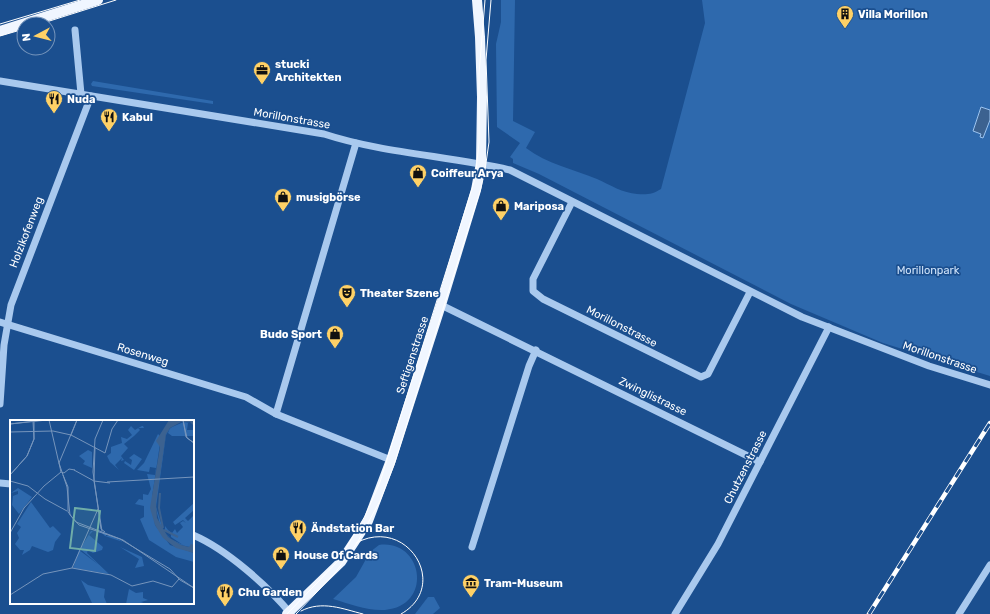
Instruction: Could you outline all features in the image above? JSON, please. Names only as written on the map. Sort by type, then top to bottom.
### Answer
[{"type":"main road","points":[[0,31],[73,4],[98,0]]},
{"type":"main road","name":"Seftigenstrasse","points":[[289,613],[341,562],[351,549],[374,508],[391,460],[475,194],[481,163],[482,97],[477,0]]},
{"type":"street","points":[[75,30],[81,94]]},
{"type":"street","name":"Morillonstrasse","points":[[0,81],[324,134],[356,143],[481,163],[510,170],[750,292],[829,327],[929,366],[990,385]]},
{"type":"street","name":"Holzikofenweg","points":[[0,404],[3,323],[91,96]]},
{"type":"street","points":[[276,414],[356,143]]},
{"type":"street","name":"Morillonstrasse","points":[[572,202],[532,283],[536,294],[564,309],[701,377],[708,374],[750,292]]},
{"type":"street","name":"Zwinglistrasse","points":[[441,304],[760,462]]},
{"type":"street","name":"Rosenweg","points":[[3,323],[246,397],[276,414],[391,460]]},
{"type":"street","name":"Chutzenstrasse","points":[[675,614],[718,544],[829,327]]},
{"type":"street","points":[[472,547],[529,366],[536,350]]},
{"type":"street","points":[[0,483],[10,484]]},
{"type":"street","points":[[194,536],[225,554],[267,588],[289,613]]},
{"type":"street","points":[[959,614],[990,565]]},
{"type":"green space","name":"Morillonpark","points":[[501,0],[515,0],[513,121],[535,132],[526,148],[534,154],[551,162],[622,190],[644,194],[653,193],[661,189],[705,23],[702,0],[990,0],[990,376],[883,343],[791,304],[539,174],[513,163],[513,159],[510,157],[520,143],[497,127],[496,44],[501,22]]},
{"type":"green space","points":[[93,81],[213,101],[213,104],[92,86],[91,84]]},
{"type":"green space","points":[[379,545],[394,546],[405,552],[413,562],[417,574],[416,586],[411,597],[401,606],[385,610],[365,608],[333,599],[356,577],[370,552]]},
{"type":"green space","points":[[428,597],[434,597],[440,608],[433,614],[415,614]]},
{"type":"shaded area","points":[[981,107],[990,110],[990,120],[983,138],[980,137],[981,134],[973,131]]},
{"type":"tram line","points":[[0,24],[80,0]]},
{"type":"tram line","points":[[56,19],[116,0]]},
{"type":"tram line","points":[[345,550],[365,516],[380,482],[475,179],[479,143],[479,74],[485,0]]},
{"type":"tram line","points":[[296,614],[335,573],[357,543],[380,501],[394,465],[481,188],[485,170],[489,142],[486,60],[491,0]]},
{"type":"tram line","points":[[0,36],[16,31]]},
{"type":"tram line","points":[[356,543],[375,537],[392,538],[406,546],[416,558],[422,572],[422,587],[416,602],[401,614]]},
{"type":"tram line","points":[[287,614],[339,560]]},
{"type":"tram line","points":[[301,611],[317,606],[332,606],[363,614]]},
{"type":"railway","points":[[869,614],[990,423]]},
{"type":"place","name":"Villa Morillon","points":[[845,29]]},
{"type":"place","name":"stucki Architekten","points":[[262,85]]},
{"type":"place","name":"Nuda","points":[[54,114]]},
{"type":"place","name":"Kabul","points":[[109,132]]},
{"type":"place","name":"Coiffeur Arya","points":[[418,188]]},
{"type":"place","name":"musigbörse","points":[[283,212]]},
{"type":"place","name":"Mariposa","points":[[501,221]]},
{"type":"place","name":"Theater Szene","points":[[347,308]]},
{"type":"place","name":"Budo Sport","points":[[335,349]]},
{"type":"place","name":"Ändstation Bar","points":[[298,543]]},
{"type":"place","name":"House Of Cards","points":[[281,570]]},
{"type":"place","name":"Tram-Museum","points":[[471,598]]},
{"type":"place","name":"Chu Garden","points":[[225,607]]}]
